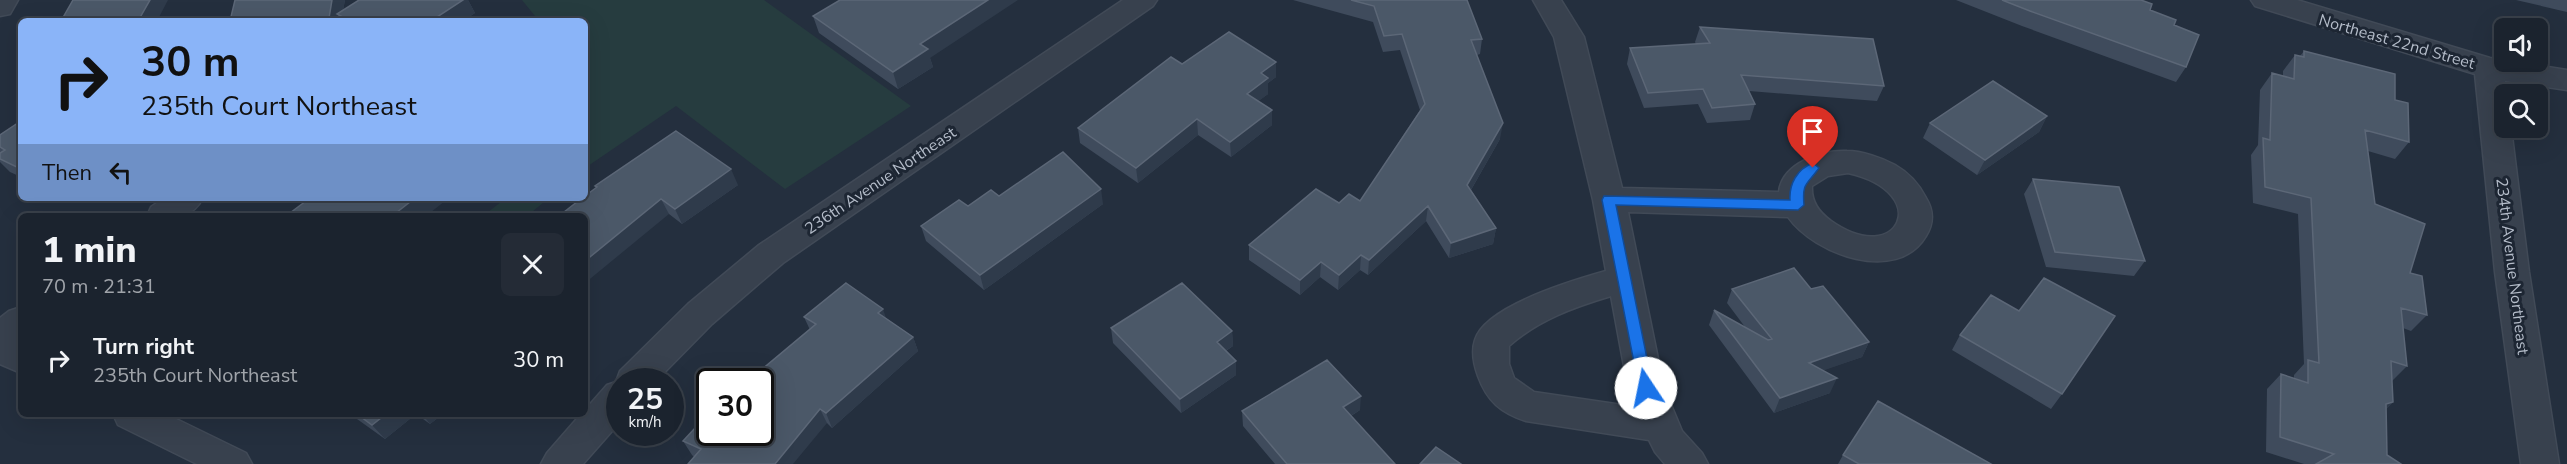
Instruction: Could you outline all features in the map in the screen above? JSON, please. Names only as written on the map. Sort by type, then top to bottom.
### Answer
[{"type":"street","points":[[0,7],[4,0]]},
{"type":"street","name":"236th Avenue Northeast","points":[[646,368],[700,315],[771,254],[1143,0]]},
{"type":"street","points":[[1547,0],[1569,37],[1609,200],[1646,388],[1673,444]]},
{"type":"street","name":"Northeast 22nd Street","points":[[2265,0],[2489,68],[2567,80]]},
{"type":"street","name":"234th Avenue Northeast","points":[[2489,68],[2512,272],[2540,464]]},
{"type":"street","points":[[1609,200],[1798,205]]},
{"type":"street","points":[[167,213],[183,201]]},
{"type":"street","points":[[1624,279],[1565,296],[1507,326],[1492,342],[1491,364],[1500,387],[1526,405],[1673,444]]},
{"type":"street","points":[[0,337],[18,323]]},
{"type":"street","points":[[0,346],[18,356]]},
{"type":"street","points":[[560,464],[606,412]]},
{"type":"street","points":[[137,417],[233,464]]},
{"type":"green space","points":[[522,0],[764,0],[911,106],[785,189],[676,106],[588,166],[588,18],[537,18]]},
{"type":"green space","points":[[502,201],[545,201],[531,213],[487,213]]},
{"type":"building","points":[[73,0],[150,0],[140,18],[63,18]]},
{"type":"building","points":[[235,0],[332,0],[329,18],[231,18]]},
{"type":"building","points":[[359,0],[463,0],[436,18],[344,18],[337,14]]},
{"type":"building","points":[[840,0],[988,0],[920,44],[928,49],[893,72],[813,16]]},
{"type":"building","points":[[1351,0],[1467,0],[1482,39],[1471,40],[1503,123],[1467,185],[1496,228],[1451,243],[1428,206],[1369,260],[1361,255],[1339,275],[1321,262],[1300,280],[1249,245],[1316,189],[1339,203],[1349,194],[1360,201],[1425,104],[1402,34],[1384,36],[1374,6]]},
{"type":"building","points":[[2002,0],[2141,0],[2152,4],[2150,10],[2176,20],[2174,25],[2199,35],[2186,67]]},
{"type":"building","points":[[1700,27],[1873,39],[1884,86],[1741,75],[1755,104],[1712,108],[1703,89],[1648,93],[1630,48],[1710,43]]},
{"type":"building","points":[[1229,32],[1276,62],[1261,73],[1268,78],[1247,94],[1272,110],[1230,142],[1197,119],[1136,168],[1078,128],[1171,57],[1182,64]]},
{"type":"building","points":[[2304,51],[2395,74],[2395,100],[2408,103],[2409,142],[2365,130],[2375,204],[2425,224],[2410,273],[2422,276],[2427,315],[2401,308],[2407,366],[2391,361],[2393,402],[2386,404],[2387,455],[2401,464],[2316,464],[2334,454],[2280,437],[2281,374],[2308,383],[2308,360],[2319,363],[2311,198],[2265,187],[2263,138],[2270,140],[2272,73],[2294,79],[2295,55],[2304,57]]},
{"type":"building","points":[[1993,81],[2047,116],[1985,160],[1930,123]]},
{"type":"building","points":[[18,123],[18,168],[0,159],[0,153],[5,150],[0,147],[0,135]]},
{"type":"building","points":[[676,131],[731,169],[675,209],[661,199],[588,259],[588,213],[563,213],[578,201],[588,201],[588,194],[597,187],[595,186]]},
{"type":"building","points":[[1063,152],[1101,189],[980,275],[921,226],[959,200],[968,206],[991,190],[999,196]]},
{"type":"building","points":[[2033,179],[2119,187],[2145,261],[2055,252]]},
{"type":"building","points":[[306,201],[411,201],[396,213],[290,213]]},
{"type":"building","points":[[1794,268],[1811,289],[1823,286],[1869,342],[1809,363],[1837,378],[1780,398],[1714,310],[1768,340],[1772,339],[1732,289]]},
{"type":"building","points":[[2044,278],[2115,316],[2062,394],[1960,335],[1991,295],[2019,311]]},
{"type":"building","points":[[846,283],[883,309],[878,313],[913,337],[826,413],[820,409],[775,464],[688,464],[701,449],[684,441],[696,427],[696,446],[774,446],[774,368],[764,368],[816,324],[804,317]]},
{"type":"building","points":[[1182,283],[1232,331],[1217,342],[1236,361],[1180,399],[1111,328]]},
{"type":"building","points":[[1327,360],[1361,396],[1343,407],[1395,464],[1287,464],[1242,411]]},
{"type":"building","points":[[1878,401],[1991,464],[1859,464],[1843,455]]},
{"type":"building","points":[[361,417],[382,417],[372,425]]},
{"type":"building","points":[[1436,447],[1461,464],[1420,464]]},
{"type":"route","points":[[1646,388],[1609,200],[1798,205],[1796,190],[1801,177],[1813,168]]}]
